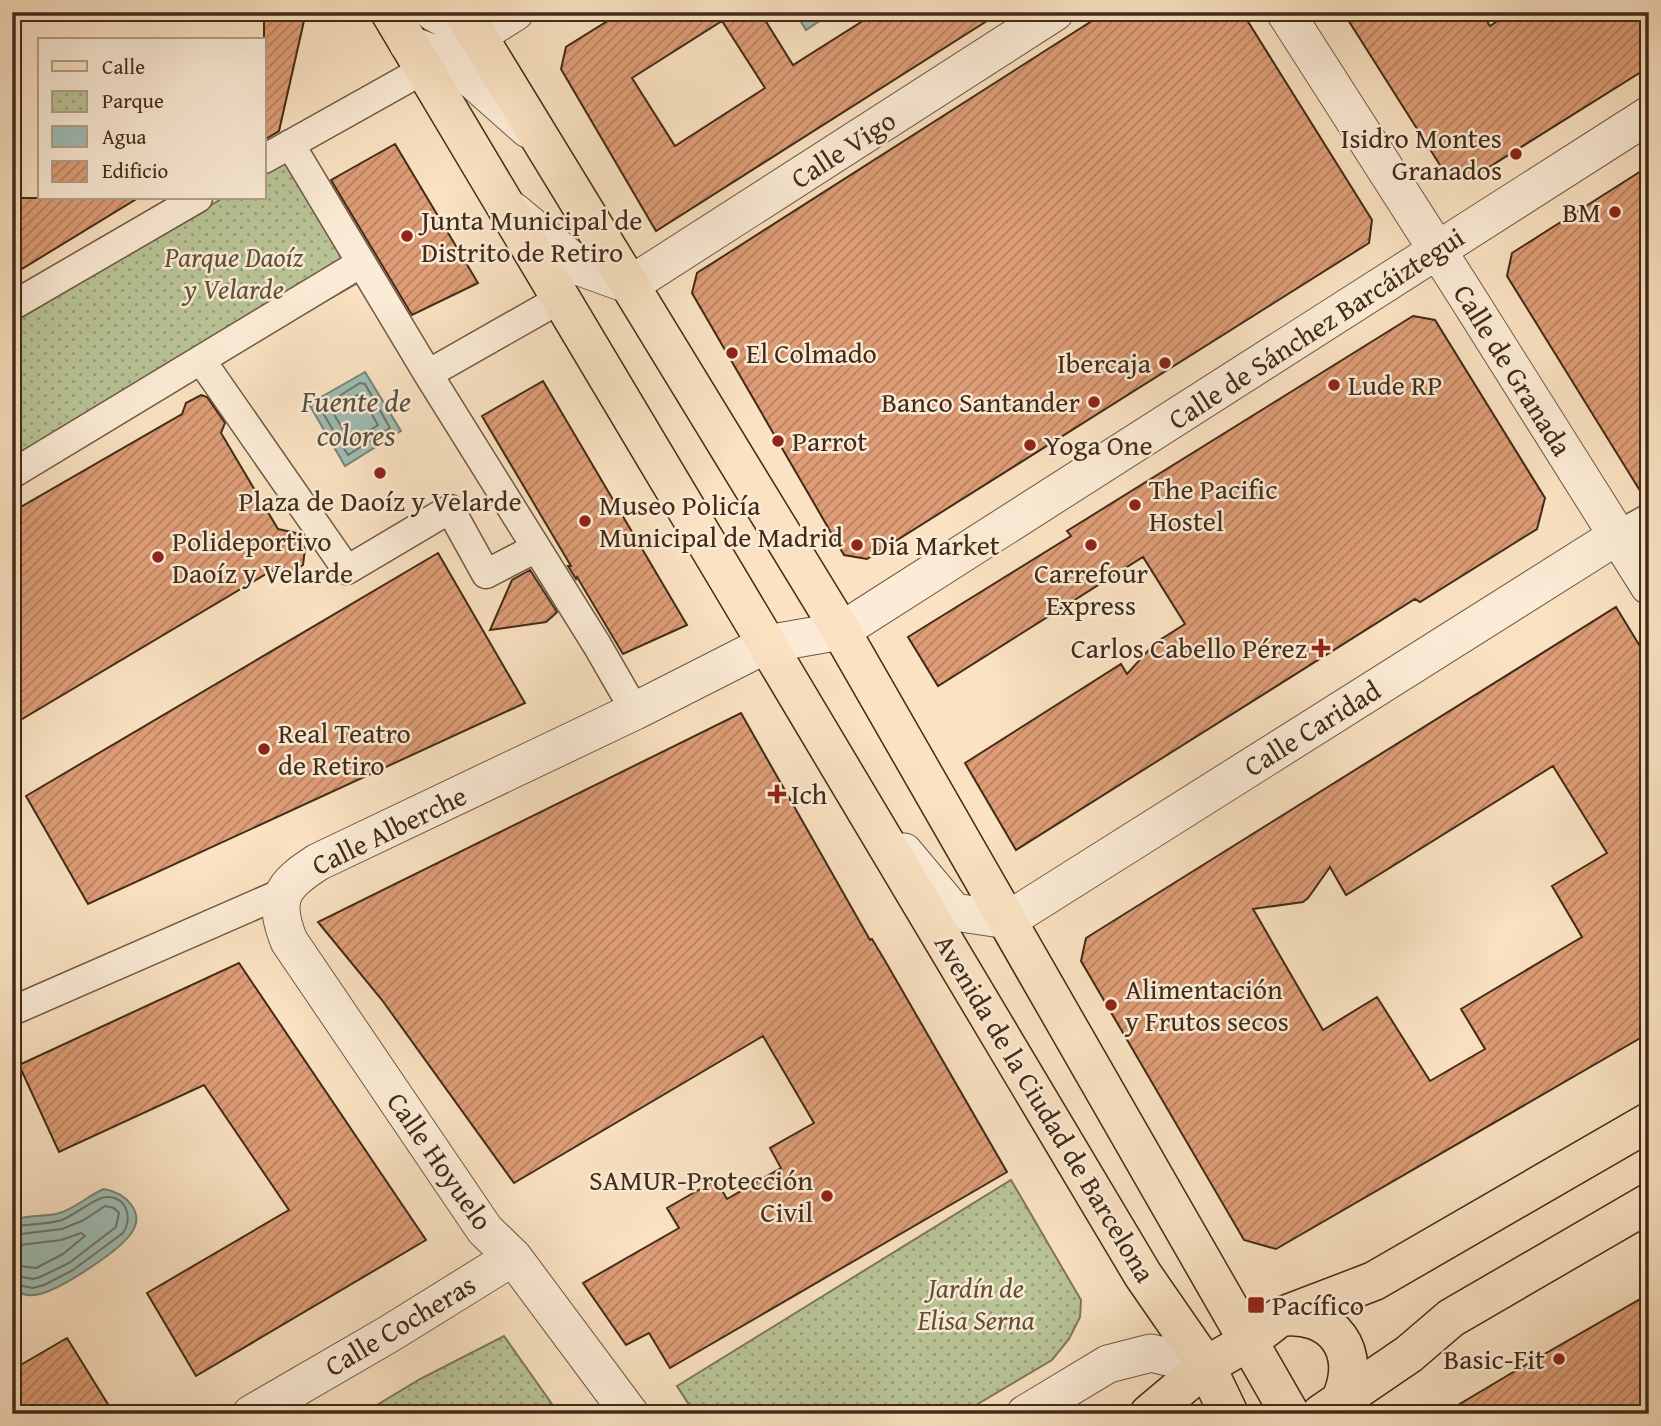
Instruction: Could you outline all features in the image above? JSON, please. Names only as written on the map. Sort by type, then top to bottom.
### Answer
[{"type":"main road","name":"Avenida de la Ciudad de Barcelona","points":[[470,24],[841,631],[1290,1414]]},
{"type":"main road","name":"Avenida de la Ciudad de Barcelona","points":[[407,42],[1143,1275],[1206,1366],[1229,1414]]},
{"type":"main road","points":[[1149,1413],[1206,1366],[1249,1341],[1280,1317],[1374,1281],[1649,1122]]},
{"type":"main road","points":[[1331,1407],[1409,1354],[1451,1318],[1649,1203]]},
{"type":"main road","points":[[1280,1317],[1309,1317],[1323,1323],[1343,1344],[1349,1358],[1350,1373],[1347,1387],[1331,1407]]},
{"type":"street","points":[[432,12],[470,24],[515,12]]},
{"type":"street","name":"Calle Vigo","points":[[630,285],[1055,12]]},
{"type":"street","name":"Calle de Granada","points":[[1285,12],[1649,586]]},
{"type":"street","points":[[266,158],[289,144],[407,42]]},
{"type":"street","name":"Avenida de la Ciudad de Barcelona","points":[[407,42],[449,59],[542,142]]},
{"type":"street","name":"Calle de Sánchez Barcáiztegui","points":[[841,631],[1649,115]]},
{"type":"street","points":[[289,144],[635,711]]},
{"type":"street","points":[[12,306],[195,200]]},
{"type":"street","name":"Avenida de la Ciudad de Barcelona","points":[[503,203],[580,267],[630,285]]},
{"type":"street","points":[[12,474],[361,263]]},
{"type":"street","points":[[428,374],[560,299]]},
{"type":"street","points":[[201,360],[347,570],[450,509],[486,574],[536,548]]},
{"type":"street","points":[[1617,536],[1649,517]]},
{"type":"street","name":"Calle Caridad","points":[[1008,920],[1617,536]]},
{"type":"street","points":[[767,644],[841,631]]},
{"type":"street","name":"Calle Alberche","points":[[12,1011],[282,893],[295,877],[318,862],[635,711],[767,644]]},
{"type":"street","name":"Avenida de la Ciudad de Barcelona","points":[[861,801],[954,912],[1008,920]]},
{"type":"street","name":"Calle Hoyuelo","points":[[282,893],[281,920],[289,941],[485,1230],[513,1257],[630,1414]]},
{"type":"street","name":"Calle Cocheras","points":[[251,1414],[389,1334],[513,1257]]},
{"type":"street","points":[[1025,1414],[1108,1364],[1151,1353],[1206,1366]]},
{"type":"green space","name":"Parque Daoíz y Velarde","points":[[291,157],[363,280],[12,480],[12,323],[220,200],[266,200],[266,172]]},
{"type":"green space","name":"Jardín de Elisa Serna","points":[[1011,1180],[1081,1300],[1080,1317],[1069,1339],[1052,1360],[961,1414],[695,1414],[677,1386]]},
{"type":"green space","points":[[504,1336],[559,1414],[362,1414],[420,1379]]},
{"type":"water","points":[[795,12],[833,12],[806,30]]},
{"type":"water","name":"Fuente de colores","points":[[365,372],[401,431],[345,466],[309,404]]},
{"type":"water","points":[[104,1189],[120,1195],[132,1205],[136,1219],[130,1235],[99,1261],[55,1288],[30,1295],[12,1290],[12,1221],[63,1212]]},
{"type":"building","points":[[264,12],[306,12],[279,131],[266,139],[266,38]]},
{"type":"building","points":[[622,12],[760,12],[793,65],[877,12],[1001,12],[656,231],[561,69],[566,47]],"holes":[[[722,21],[765,88],[675,146],[632,78]]]},
{"type":"building","points":[[1106,12],[1242,12],[1372,220],[1369,243],[867,559],[844,555],[692,293],[697,273]]},
{"type":"building","points":[[1343,12],[1481,12],[1490,26],[1511,12],[1649,12],[1649,67],[1467,181],[1445,173]]},
{"type":"building","name":"Junta Municipal de Distrito de Retiro","points":[[395,144],[478,283],[412,315],[331,180]]},
{"type":"building","points":[[1649,166],[1647,502],[1507,276],[1512,253]]},
{"type":"building","points":[[12,198],[135,200],[12,275]]},
{"type":"building","points":[[1413,316],[1435,320],[1545,498],[1537,529],[1420,602],[1415,599],[1016,850],[965,763],[1121,664],[1127,674],[1155,643],[1185,624],[1143,557],[938,686],[908,637],[1071,536],[1067,531]]},
{"type":"building","name":"Museo Policía Municipal de Madrid","points":[[543,381],[687,625],[623,654],[568,566],[571,566],[482,416]]},
{"type":"building","name":"Polideportivo Daoíz y Velarde","points":[[201,395],[207,397],[225,423],[221,433],[278,529],[296,533],[305,549],[303,565],[290,573],[271,571],[12,725],[12,512],[182,414],[186,403]]},
{"type":"building","name":"Real Teatro de Retiro","points":[[438,553],[525,703],[88,904],[26,796]]},
{"type":"building","points":[[530,570],[557,612],[546,622],[490,630],[512,580]]},
{"type":"building","points":[[1616,607],[1649,661],[1649,1033],[1276,1249],[1244,1240],[1081,961],[1086,938]],"holes":[[[1553,766],[1607,853],[1552,886],[1582,937],[1461,1009],[1485,1049],[1430,1081],[1377,997],[1323,1030],[1253,909],[1303,902],[1330,867],[1346,895]]]},
{"type":"building","points":[[741,713],[870,940],[872,939],[884,959],[1007,1172],[670,1368],[649,1333],[626,1345],[583,1283],[679,1228],[667,1208],[716,1180],[727,1199],[781,1168],[770,1148],[814,1123],[763,1036],[514,1183],[382,1000],[318,922]]},
{"type":"building","points":[[239,963],[426,1240],[196,1376],[147,1293],[289,1210],[204,1085],[59,1152],[19,1065]]},
{"type":"building","points":[[1649,1294],[1649,1414],[1443,1414],[1510,1374]]},
{"type":"building","points":[[67,1338],[114,1414],[12,1414],[12,1370]]},
{"type":"place","name":"Isidro Montes Granados","points":[[1516,154]]},
{"type":"place","name":"BM","points":[[1615,212]]},
{"type":"place","name":"Junta Municipal de Distrito de Retiro","points":[[407,236]]},
{"type":"place","name":"El Colmado","points":[[732,353]]},
{"type":"place","name":"Ibercaja","points":[[1165,363]]},
{"type":"place","name":"Lude RP","points":[[1334,385]]},
{"type":"place","name":"Banco Santander","points":[[1094,402]]},
{"type":"place","name":"Parrot","points":[[778,441]]},
{"type":"place","name":"Yoga One","points":[[1030,445]]},
{"type":"place","name":"Plaza de Daoíz y Velarde","points":[[380,473]]},
{"type":"place","name":"The Pacific Hostel","points":[[1135,505]]},
{"type":"place","name":"Museo Policía Municipal de Madrid","points":[[585,521]]},
{"type":"place","name":"Dia Market","points":[[857,545]]},
{"type":"place","name":"Carrefour Express","points":[[1091,545]]},
{"type":"place","name":"Polideportivo Daoíz y Velarde","points":[[158,557]]},
{"type":"place","name":"Carlos Cabello Pérez","points":[[1321,648]]},
{"type":"place","name":"Real Teatro de Retiro","points":[[264,749]]},
{"type":"place","name":"Ich","points":[[777,794]]},
{"type":"place","name":"Alimentación y Frutos secos","points":[[1111,1005]]},
{"type":"place","name":"SAMUR-Protección Civil","points":[[827,1196]]},
{"type":"place","name":"Pacífico","points":[[1256,1305]]},
{"type":"place","name":"Basic-Fit","points":[[1559,1359]]}]
